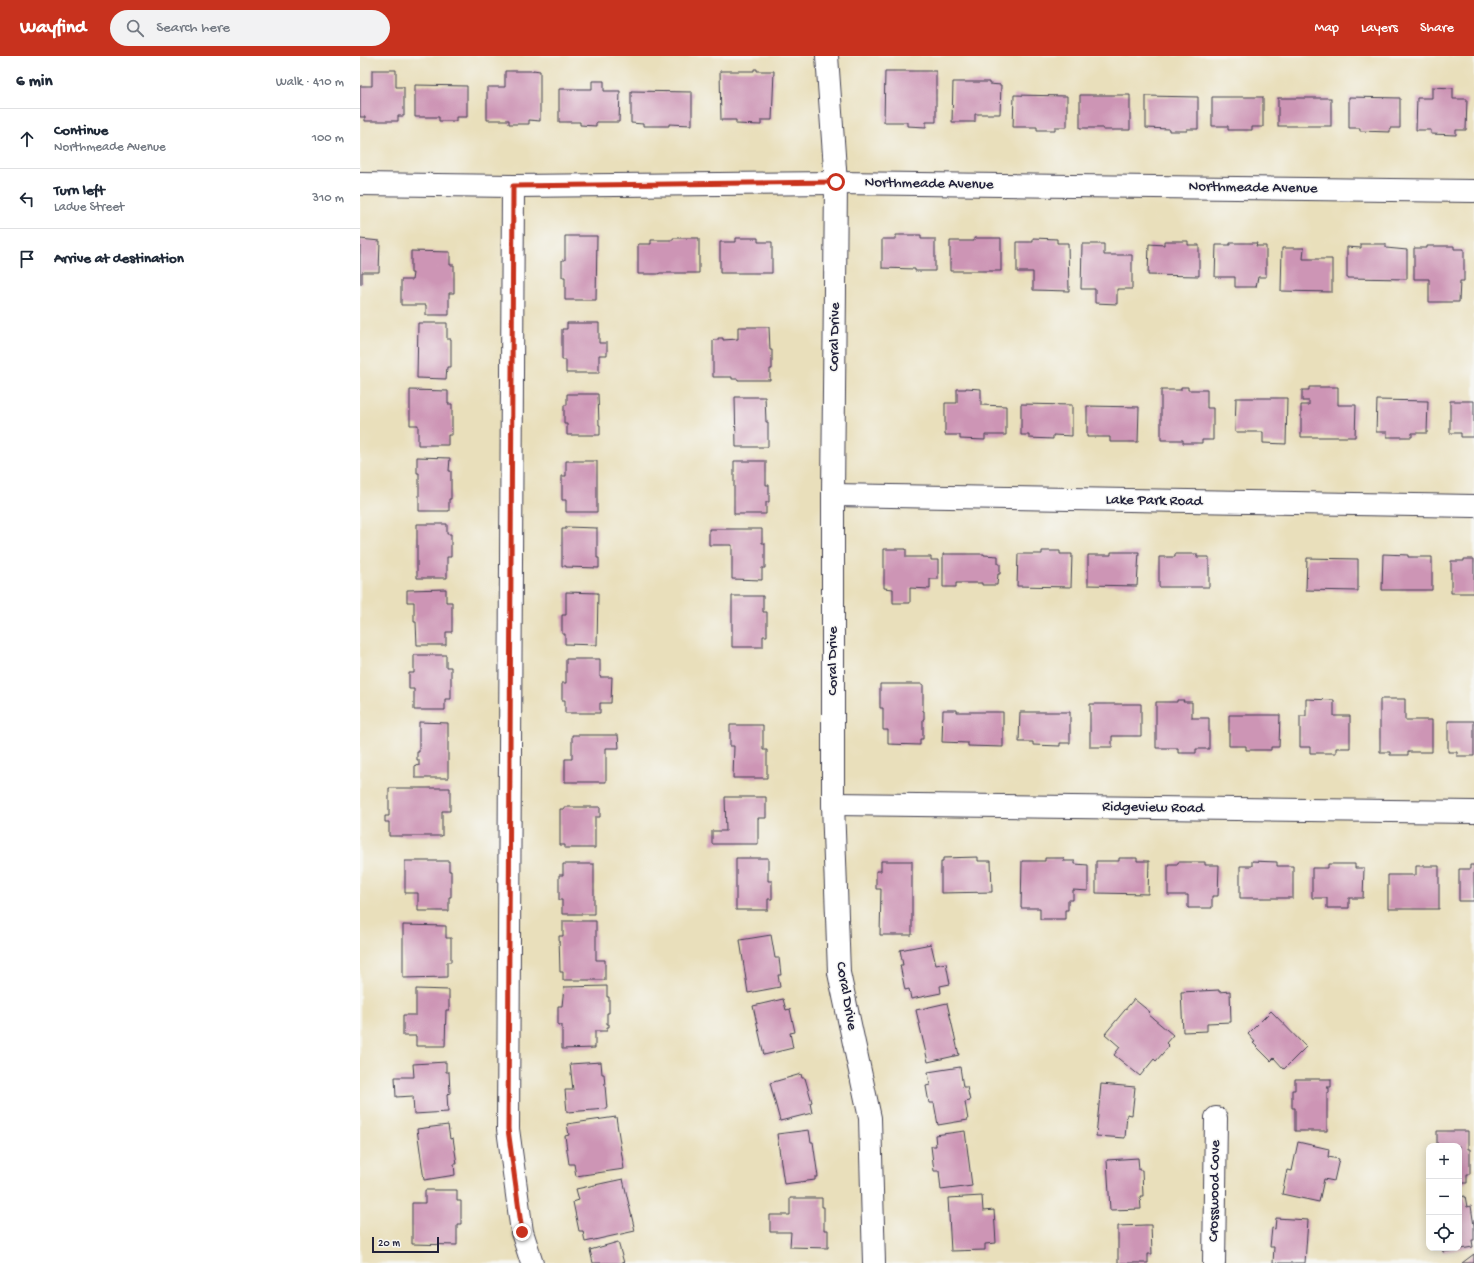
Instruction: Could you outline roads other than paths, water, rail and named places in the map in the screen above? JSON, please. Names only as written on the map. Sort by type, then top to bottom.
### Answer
[{"type":"street","name":"Coral Drive","points":[[827,56],[836,182],[833,804],[839,973],[870,1118],[874,1263]]},
{"type":"street","name":"Northmeade Avenue","points":[[360,184],[513,186],[836,182],[1474,191]]},
{"type":"street","points":[[513,186],[508,1129],[522,1232],[532,1263]]},
{"type":"street","name":"Lake Park Road","points":[[834,495],[1474,506]]},
{"type":"street","name":"Ridgeview Road","points":[[833,804],[1474,812]]},
{"type":"street","name":"Crosswood Cove","points":[[1214,1263],[1216,1118]]}]
